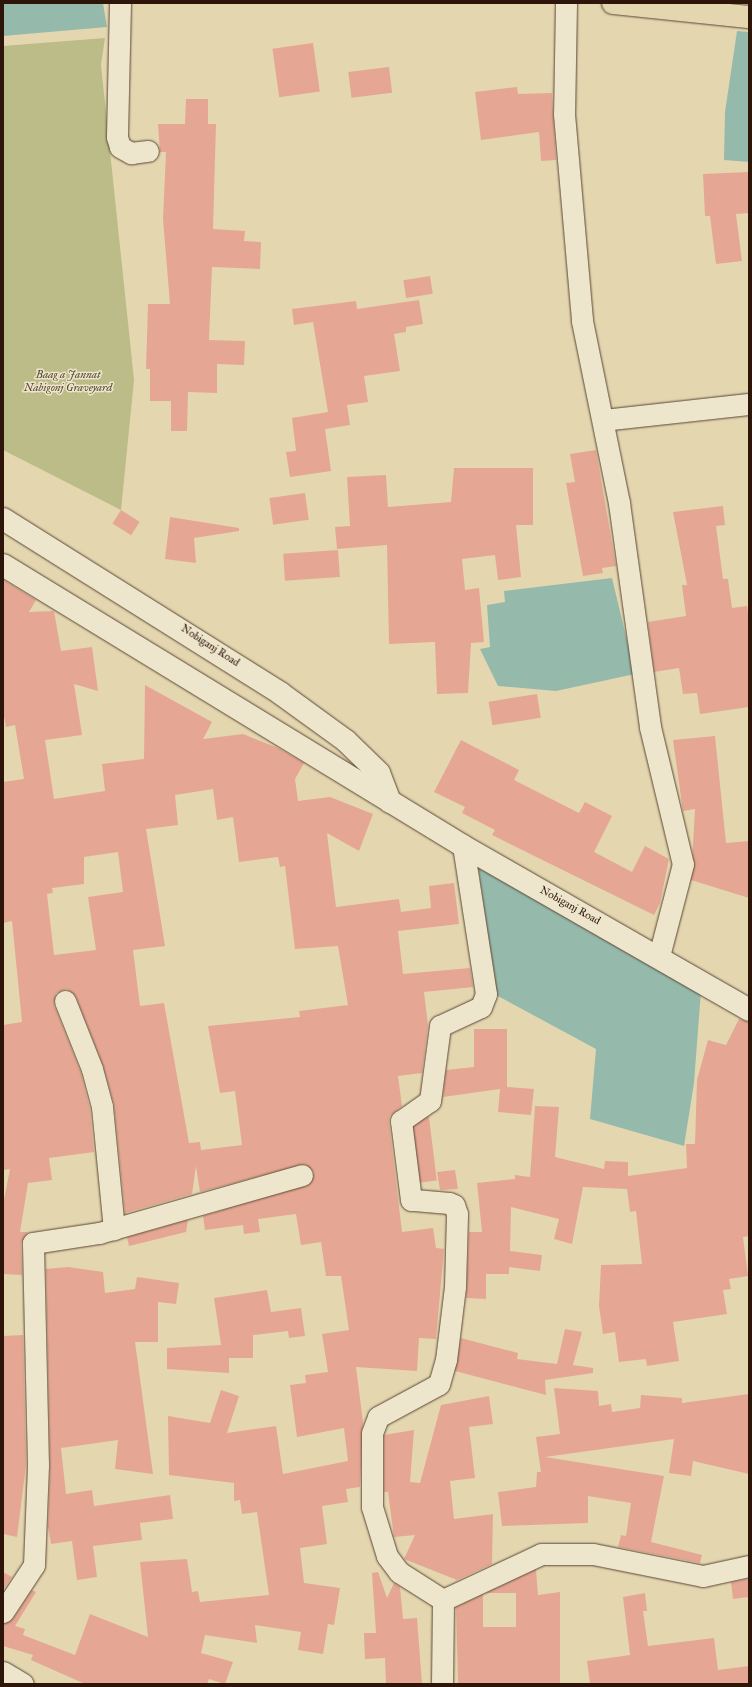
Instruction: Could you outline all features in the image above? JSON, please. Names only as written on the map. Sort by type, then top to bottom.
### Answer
[{"type":"main road","points":[[613,3],[749,17]]},
{"type":"main road","name":"Nobiganj Road","points":[[3,519],[280,693],[346,741],[379,773],[390,802]]},
{"type":"main road","name":"Nobiganj Road","points":[[3,565],[463,846],[659,956],[749,1010]]},
{"type":"street","points":[[120,3],[117,137],[120,147],[131,153],[148,151]]},
{"type":"street","points":[[566,3],[564,114],[582,321],[603,420],[650,727],[683,864],[659,956]]},
{"type":"street","points":[[603,420],[749,404]]},
{"type":"street","points":[[443,1600],[399,1572],[387,1556],[372,1507],[372,1433],[378,1417],[438,1384],[446,1360],[455,1287],[457,1214],[454,1205],[448,1203],[411,1200],[401,1121],[430,1101],[440,1026],[481,1007],[486,994],[463,846]]},
{"type":"street","points":[[65,1001],[92,1069],[102,1108],[114,1229]]},
{"type":"street","points":[[3,1612],[34,1565],[38,1465],[33,1243],[114,1229],[302,1175]]},
{"type":"street","points":[[443,1600],[541,1554],[594,1554],[703,1576],[749,1566]]},
{"type":"street","points":[[442,1684],[443,1600]]},
{"type":"street","points":[[3,1672],[23,1684]]},
{"type":"green space","name":"Baag a Jannat Nabigonj Graveyard","points":[[105,38],[101,65],[134,380],[121,510],[3,450],[3,46]]},
{"type":"shaded area","points":[[3,3],[103,3],[107,27],[3,36]]},
{"type":"shaded area","points":[[737,31],[749,32],[749,162],[724,160],[725,112]]},
{"type":"shaded area","points":[[612,578],[635,674],[556,691],[498,686],[480,649],[490,647],[487,605],[505,602],[504,591]]},
{"type":"shaded area","points":[[477,858],[701,991],[694,1083],[684,1146],[590,1119],[596,1049],[496,995]]},
{"type":"building","points":[[313,43],[320,92],[279,97],[272,49]]},
{"type":"building","points":[[389,67],[392,93],[351,98],[348,72]]},
{"type":"building","points":[[517,87],[518,94],[552,93],[556,160],[541,161],[539,132],[481,140],[475,92]]},
{"type":"building","points":[[186,99],[208,99],[208,124],[216,124],[213,229],[245,231],[244,241],[261,242],[260,269],[212,267],[209,340],[245,341],[244,365],[217,364],[217,393],[188,392],[187,431],[171,431],[171,401],[150,401],[150,369],[146,369],[148,304],[170,304],[163,219],[166,152],[160,152],[158,124],[185,124]]},
{"type":"building","points":[[749,172],[749,213],[736,214],[742,261],[716,264],[710,216],[705,216],[703,174]]},
{"type":"building","points":[[430,276],[433,294],[406,298],[403,280]]},
{"type":"building","points":[[419,300],[423,324],[406,327],[406,332],[394,334],[400,371],[364,376],[368,402],[347,405],[350,425],[325,429],[331,471],[290,477],[286,452],[296,451],[292,418],[328,412],[313,322],[294,325],[292,309],[356,301],[357,309]]},
{"type":"building","points":[[596,450],[616,566],[602,568],[603,573],[583,576],[566,483],[575,482],[570,454]]},
{"type":"building","points":[[454,468],[533,468],[533,525],[516,525],[521,577],[498,580],[495,555],[462,559],[465,590],[479,588],[484,642],[471,643],[468,693],[437,694],[435,642],[389,644],[387,545],[337,549],[335,527],[350,526],[347,477],[386,475],[388,507],[451,502]]},
{"type":"building","points":[[305,493],[309,520],[273,525],[269,498]]},
{"type":"building","points":[[723,506],[725,525],[716,526],[723,579],[728,579],[732,608],[747,606],[749,619],[749,707],[700,714],[697,693],[683,694],[679,668],[654,672],[648,622],[686,616],[682,585],[687,585],[673,512]]},
{"type":"building","points":[[121,510],[140,522],[131,535],[113,524]]},
{"type":"building","points":[[170,517],[239,528],[239,531],[194,538],[196,563],[165,559]]},
{"type":"building","points":[[338,550],[340,577],[285,581],[283,554]]},
{"type":"building","points":[[3,580],[36,600],[29,612],[54,611],[61,651],[92,647],[98,691],[74,684],[82,735],[45,740],[54,799],[105,791],[102,764],[144,759],[145,685],[212,722],[203,739],[243,734],[278,748],[304,763],[295,779],[298,801],[330,797],[373,814],[359,851],[327,833],[336,907],[399,899],[401,912],[431,908],[429,886],[454,883],[459,924],[398,931],[403,974],[470,968],[473,987],[424,992],[428,1025],[422,1073],[398,1076],[402,1106],[390,1116],[389,1122],[402,1232],[433,1228],[436,1248],[444,1249],[436,1339],[419,1338],[417,1371],[356,1367],[363,1422],[360,1487],[346,1489],[348,1502],[322,1506],[327,1544],[300,1548],[304,1583],[340,1588],[334,1625],[328,1624],[323,1654],[298,1650],[301,1632],[255,1625],[257,1643],[205,1635],[201,1653],[233,1662],[225,1684],[209,1679],[207,1684],[85,1684],[31,1660],[33,1655],[3,1646],[3,1624],[13,1619],[32,1590],[36,1592],[15,1626],[25,1629],[23,1635],[75,1655],[90,1614],[148,1637],[140,1562],[187,1559],[192,1592],[198,1591],[200,1602],[269,1595],[257,1512],[242,1514],[240,1500],[234,1501],[234,1483],[169,1475],[168,1416],[210,1423],[221,1390],[239,1396],[227,1433],[276,1426],[283,1474],[348,1461],[344,1428],[297,1437],[290,1385],[306,1383],[305,1375],[328,1372],[322,1334],[349,1330],[341,1276],[326,1276],[321,1242],[301,1245],[296,1214],[258,1219],[260,1232],[244,1234],[243,1225],[205,1230],[203,1216],[310,1184],[314,1172],[305,1164],[200,1192],[196,1166],[192,1194],[125,1213],[114,1104],[103,1065],[76,997],[67,989],[56,993],[54,1005],[81,1073],[90,1109],[94,1152],[49,1158],[52,1180],[28,1183],[20,1232],[28,1232],[21,1243],[22,1275],[3,1274],[3,1205],[10,1169],[3,1170],[3,1025],[22,1022],[12,921],[3,923],[3,782],[24,779],[15,725],[6,727],[3,711]],"holes":[[[213,789],[217,820],[233,817],[239,862],[278,857],[280,867],[285,866],[295,949],[338,946],[348,1005],[299,1011],[300,1017],[208,1026],[220,1093],[235,1091],[242,1145],[201,1150],[200,1142],[189,1143],[164,1003],[140,1006],[133,950],[165,946],[146,829],[178,825],[175,795]],[[118,852],[123,892],[88,897],[96,950],[54,955],[47,894],[53,893],[52,888],[84,884],[84,857]]]},
{"type":"building","points":[[537,694],[541,718],[492,725],[489,702]]},
{"type":"building","points":[[715,736],[726,843],[749,841],[749,898],[691,880],[695,809],[683,811],[673,740]]},
{"type":"building","points":[[461,740],[519,770],[514,780],[579,813],[585,802],[612,816],[594,852],[632,872],[645,846],[669,859],[660,903],[654,915],[492,835],[495,830],[462,813],[465,807],[434,792]]},
{"type":"building","points":[[739,1019],[749,1022],[749,1236],[743,1237],[748,1276],[729,1279],[731,1289],[723,1290],[727,1314],[673,1322],[679,1361],[647,1366],[646,1359],[619,1362],[615,1332],[603,1334],[599,1306],[601,1265],[642,1264],[636,1211],[630,1212],[627,1189],[583,1187],[572,1244],[554,1239],[559,1219],[511,1207],[510,1251],[542,1255],[540,1271],[509,1267],[509,1274],[486,1274],[486,1299],[466,1298],[469,1232],[482,1232],[477,1183],[515,1179],[515,1175],[530,1177],[535,1106],[559,1107],[555,1157],[604,1169],[605,1161],[628,1162],[628,1176],[687,1168],[686,1144],[695,1144],[697,1080],[708,1040],[726,1045]]},
{"type":"building","points":[[474,1029],[507,1029],[507,1087],[534,1089],[531,1115],[498,1112],[500,1089],[443,1097],[446,1070],[474,1067]]},
{"type":"building","points":[[429,1117],[437,1181],[419,1183],[411,1119]]},
{"type":"building","points":[[455,1170],[458,1189],[440,1190],[437,1172]]},
{"type":"building","points":[[188,1220],[186,1232],[129,1246],[127,1237]]},
{"type":"building","points":[[68,1267],[103,1272],[105,1293],[135,1289],[137,1277],[179,1283],[176,1304],[158,1302],[158,1342],[135,1342],[153,1474],[115,1469],[118,1440],[61,1448],[66,1494],[92,1490],[94,1506],[170,1495],[173,1519],[140,1523],[142,1540],[93,1546],[97,1577],[77,1580],[72,1541],[51,1544],[48,1526],[50,1465],[46,1269]]},
{"type":"building","points":[[267,1290],[271,1312],[301,1308],[305,1336],[289,1338],[288,1331],[253,1335],[253,1358],[229,1358],[229,1373],[167,1369],[167,1348],[221,1345],[214,1298]]},
{"type":"building","points":[[565,1329],[582,1332],[573,1365],[593,1368],[593,1373],[545,1380],[546,1395],[455,1371],[461,1338],[518,1353],[517,1359],[557,1364]]},
{"type":"building","points":[[23,1335],[26,1465],[17,1537],[3,1534],[3,1336]]},
{"type":"building","points":[[554,1388],[598,1391],[599,1406],[611,1404],[612,1412],[640,1408],[641,1395],[682,1398],[682,1403],[749,1394],[749,1474],[693,1461],[691,1476],[669,1473],[674,1439],[545,1457],[664,1476],[651,1542],[702,1555],[700,1563],[618,1547],[621,1535],[626,1536],[631,1503],[588,1496],[588,1523],[502,1526],[498,1492],[536,1487],[537,1472],[541,1472],[536,1437],[560,1434]]},
{"type":"building","points":[[489,1396],[493,1424],[469,1427],[475,1478],[450,1481],[454,1519],[493,1514],[492,1564],[457,1580],[404,1559],[415,1535],[394,1537],[388,1492],[384,1492],[384,1435],[414,1430],[410,1482],[420,1483],[441,1405]]},
{"type":"building","points":[[536,1569],[538,1595],[560,1592],[560,1684],[458,1683],[456,1607],[483,1594],[483,1627],[516,1627],[516,1593],[486,1593]]},
{"type":"building","points":[[3,1572],[12,1577],[3,1590]]},
{"type":"building","points":[[378,1572],[387,1598],[394,1583],[400,1587],[403,1619],[417,1618],[422,1684],[386,1684],[385,1658],[365,1659],[364,1633],[376,1633],[372,1573]]},
{"type":"building","points":[[749,1579],[749,1597],[733,1599],[731,1582]]},
{"type":"building","points":[[645,1593],[647,1611],[643,1611],[648,1646],[714,1638],[718,1670],[749,1666],[749,1684],[590,1684],[587,1661],[630,1655],[623,1597]]}]
